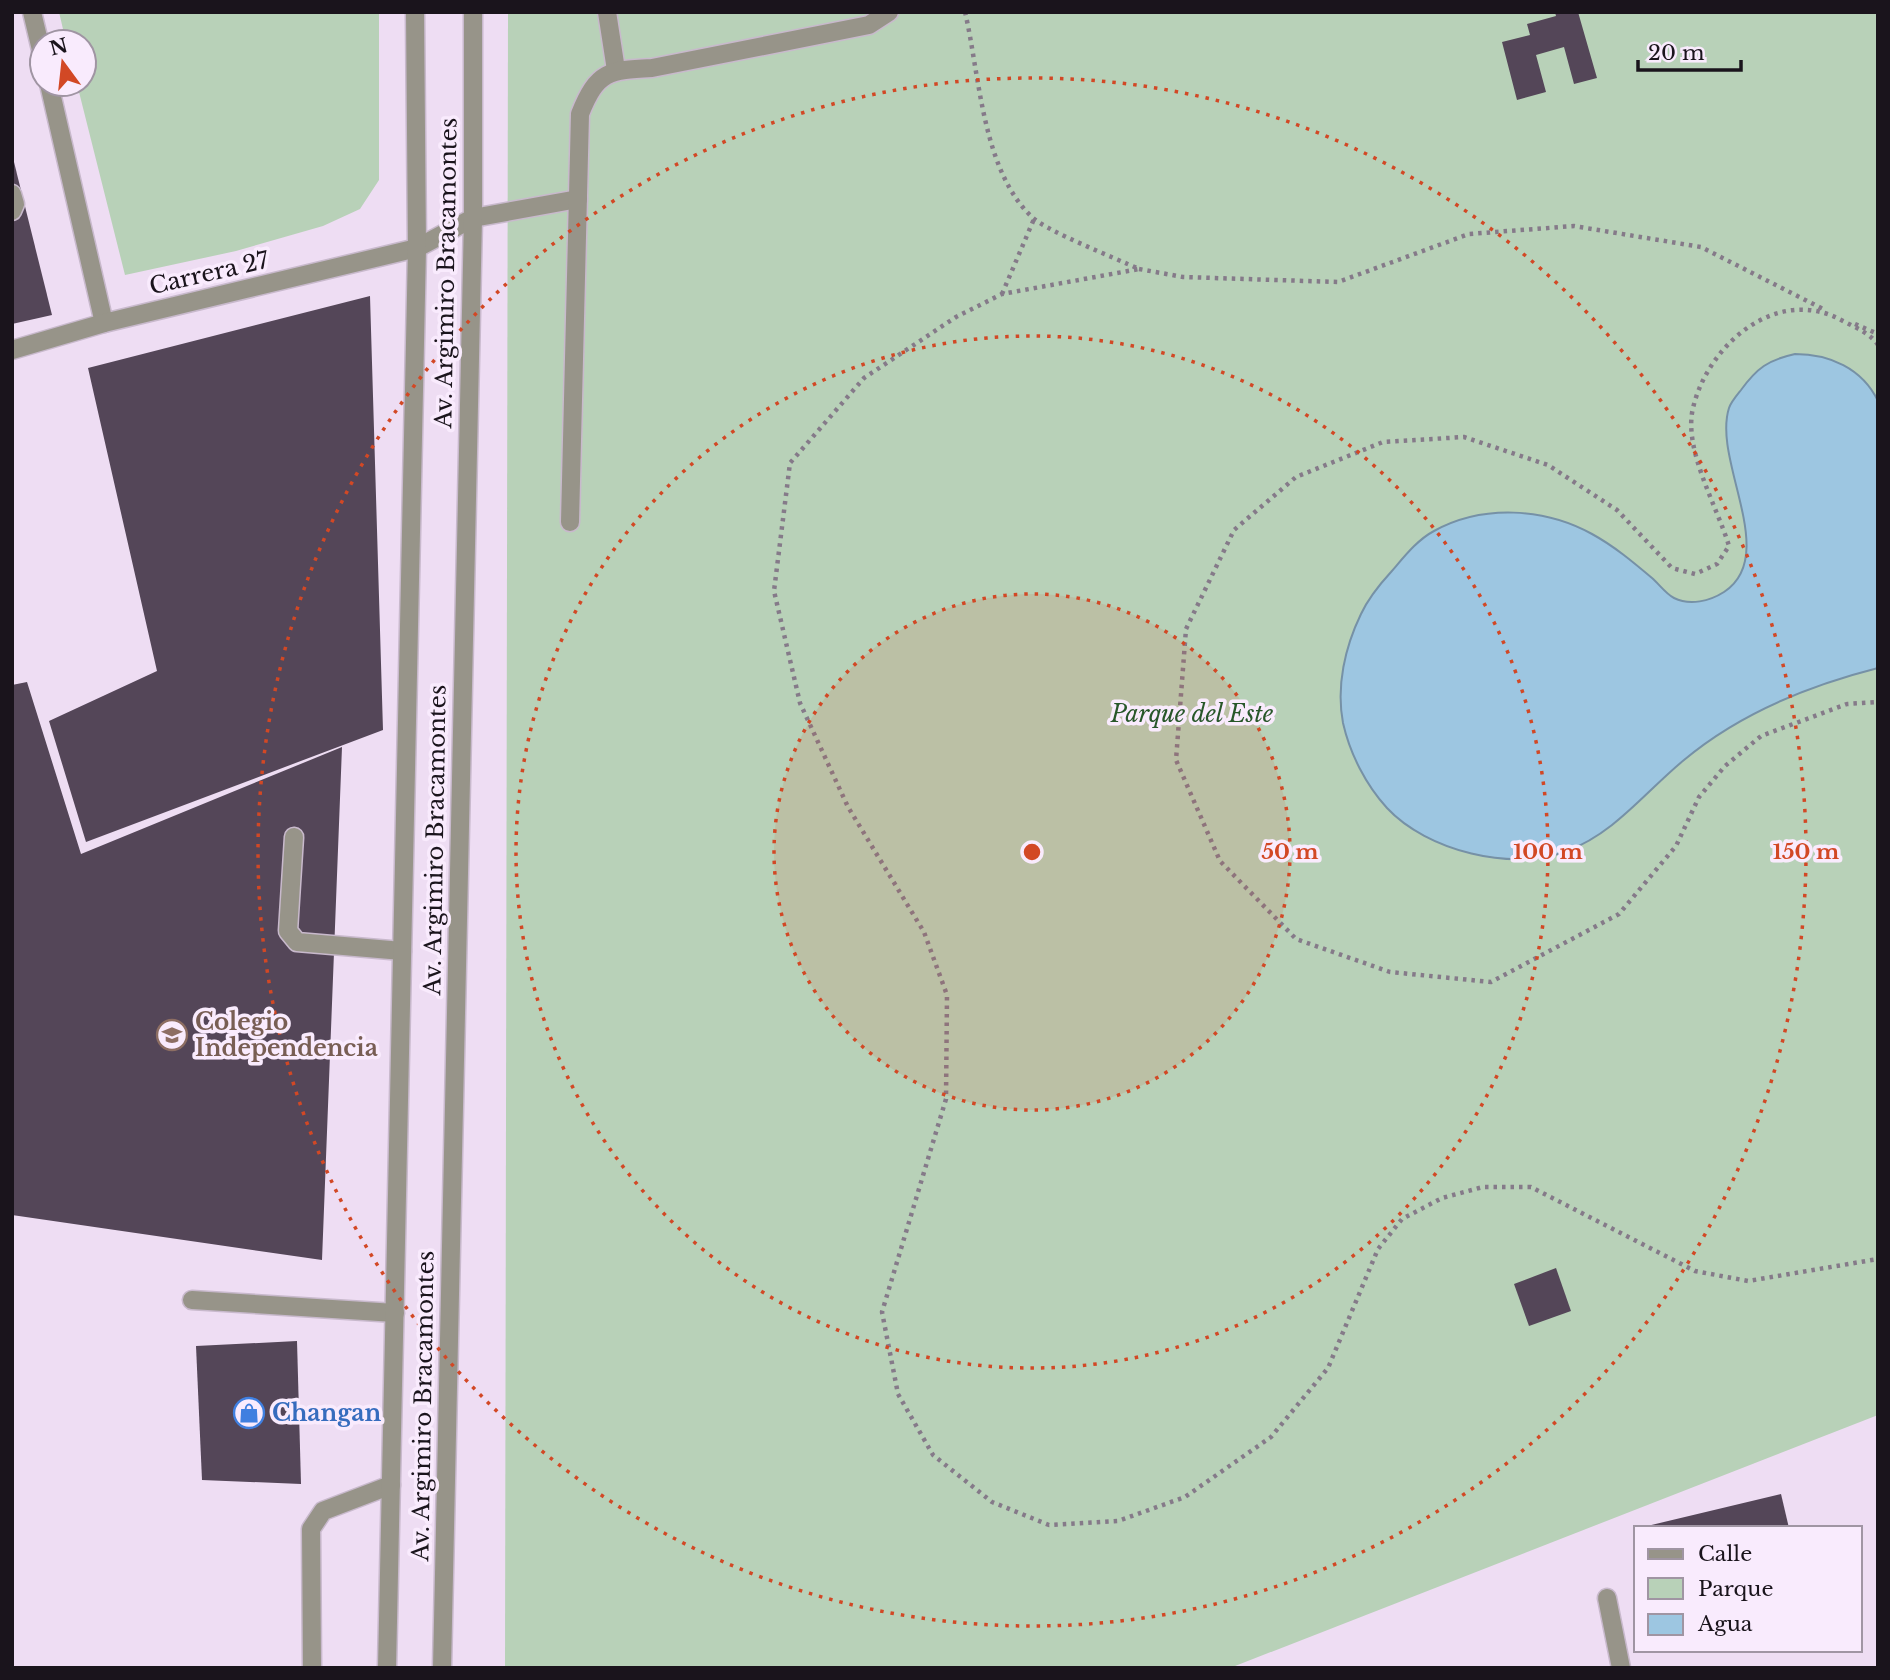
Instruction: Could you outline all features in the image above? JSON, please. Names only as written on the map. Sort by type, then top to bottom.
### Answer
[{"type":"street","points":[[387,1668],[417,248],[415,12]]},
{"type":"street","name":"Av. Argimiro Bracamontes","points":[[442,1668],[473,218],[473,12]]},
{"type":"street","points":[[607,12],[616,70]]},
{"type":"street","points":[[570,522],[580,114],[591,87],[616,70],[652,68],[869,25],[889,12]]},
{"type":"street","points":[[52,98],[104,323]]},
{"type":"street","points":[[12,194],[15,204],[12,211]]},
{"type":"street","name":"Carrera 27","points":[[12,350],[104,323],[417,248],[473,218],[578,199]]},
{"type":"street","points":[[294,837],[288,931],[297,942],[402,951]]},
{"type":"street","points":[[192,1300],[395,1313]]},
{"type":"street","points":[[312,1668],[311,1529],[323,1511],[391,1485]]},
{"type":"street","points":[[1607,1598],[1621,1668]]},
{"type":"path","points":[[965,12],[986,120],[1006,186],[1034,219],[1139,269],[1183,277],[1338,282],[1469,234],[1574,226],[1701,247],[1826,311],[1872,337],[1878,345]]},
{"type":"path","points":[[1002,294],[1034,219]]},
{"type":"path","points":[[1139,269],[1002,294],[956,317],[864,377],[790,463],[774,591],[800,703],[848,807],[924,932],[947,995],[946,1099],[882,1312],[898,1394],[933,1455],[992,1502],[1049,1525],[1118,1521],[1185,1497],[1271,1437],[1328,1368],[1378,1249],[1402,1219],[1443,1198],[1483,1187],[1531,1187],[1695,1270],[1748,1280],[1878,1259]]},
{"type":"path","points":[[1878,334],[1826,311],[1783,309],[1748,326],[1708,365],[1692,410],[1696,464],[1718,510],[1729,546],[1717,564],[1695,574],[1672,568],[1617,510],[1548,465],[1464,437],[1383,442],[1296,477],[1234,530],[1186,629],[1177,760],[1220,861],[1296,939],[1390,972],[1491,982],[1619,914],[1676,846],[1699,797],[1725,765],[1761,736],[1847,704],[1878,702]]},
{"type":"green space","points":[[59,12],[379,12],[379,180],[360,209],[323,226],[236,251],[125,275],[81,98],[98,98],[98,28],[63,28]]},
{"type":"green space","name":"Parque del Este","points":[[508,12],[1878,12],[1878,1415],[1230,1668],[505,1668]]},
{"type":"water","points":[[1795,354],[1820,357],[1843,365],[1863,380],[1878,401],[1878,668],[1826,683],[1775,703],[1728,728],[1684,760],[1615,823],[1567,851],[1545,857],[1521,859],[1471,854],[1424,836],[1404,823],[1379,799],[1360,768],[1346,735],[1341,709],[1341,681],[1350,640],[1364,608],[1383,582],[1416,544],[1434,531],[1473,516],[1514,513],[1554,519],[1592,534],[1630,560],[1674,598],[1693,602],[1724,592],[1740,576],[1746,555],[1746,531],[1726,430],[1729,408],[1758,371],[1770,362]]},
{"type":"building","points":[[1555,12],[1578,12],[1597,78],[1574,84],[1564,47],[1536,55],[1546,92],[1517,100],[1502,42],[1530,35],[1527,24],[1556,16]]},
{"type":"building","points":[[12,154],[52,315],[12,324]]},
{"type":"building","points":[[370,296],[383,730],[86,842],[49,721],[157,671],[88,368]]},
{"type":"building","name":"Colegio Independencia","points":[[27,682],[81,854],[342,747],[322,1260],[12,1215],[12,685]]},
{"type":"building","points":[[1556,1268],[1571,1311],[1529,1326],[1514,1284]]},
{"type":"building","name":"Changan","points":[[297,1341],[301,1484],[202,1480],[196,1346]]},
{"type":"building","points":[[1781,1494],[1789,1526],[1647,1526]]},
{"type":"place","name":"Colegio Independencia","points":[[172,1035]]},
{"type":"place","name":"Changan","points":[[249,1413]]}]
